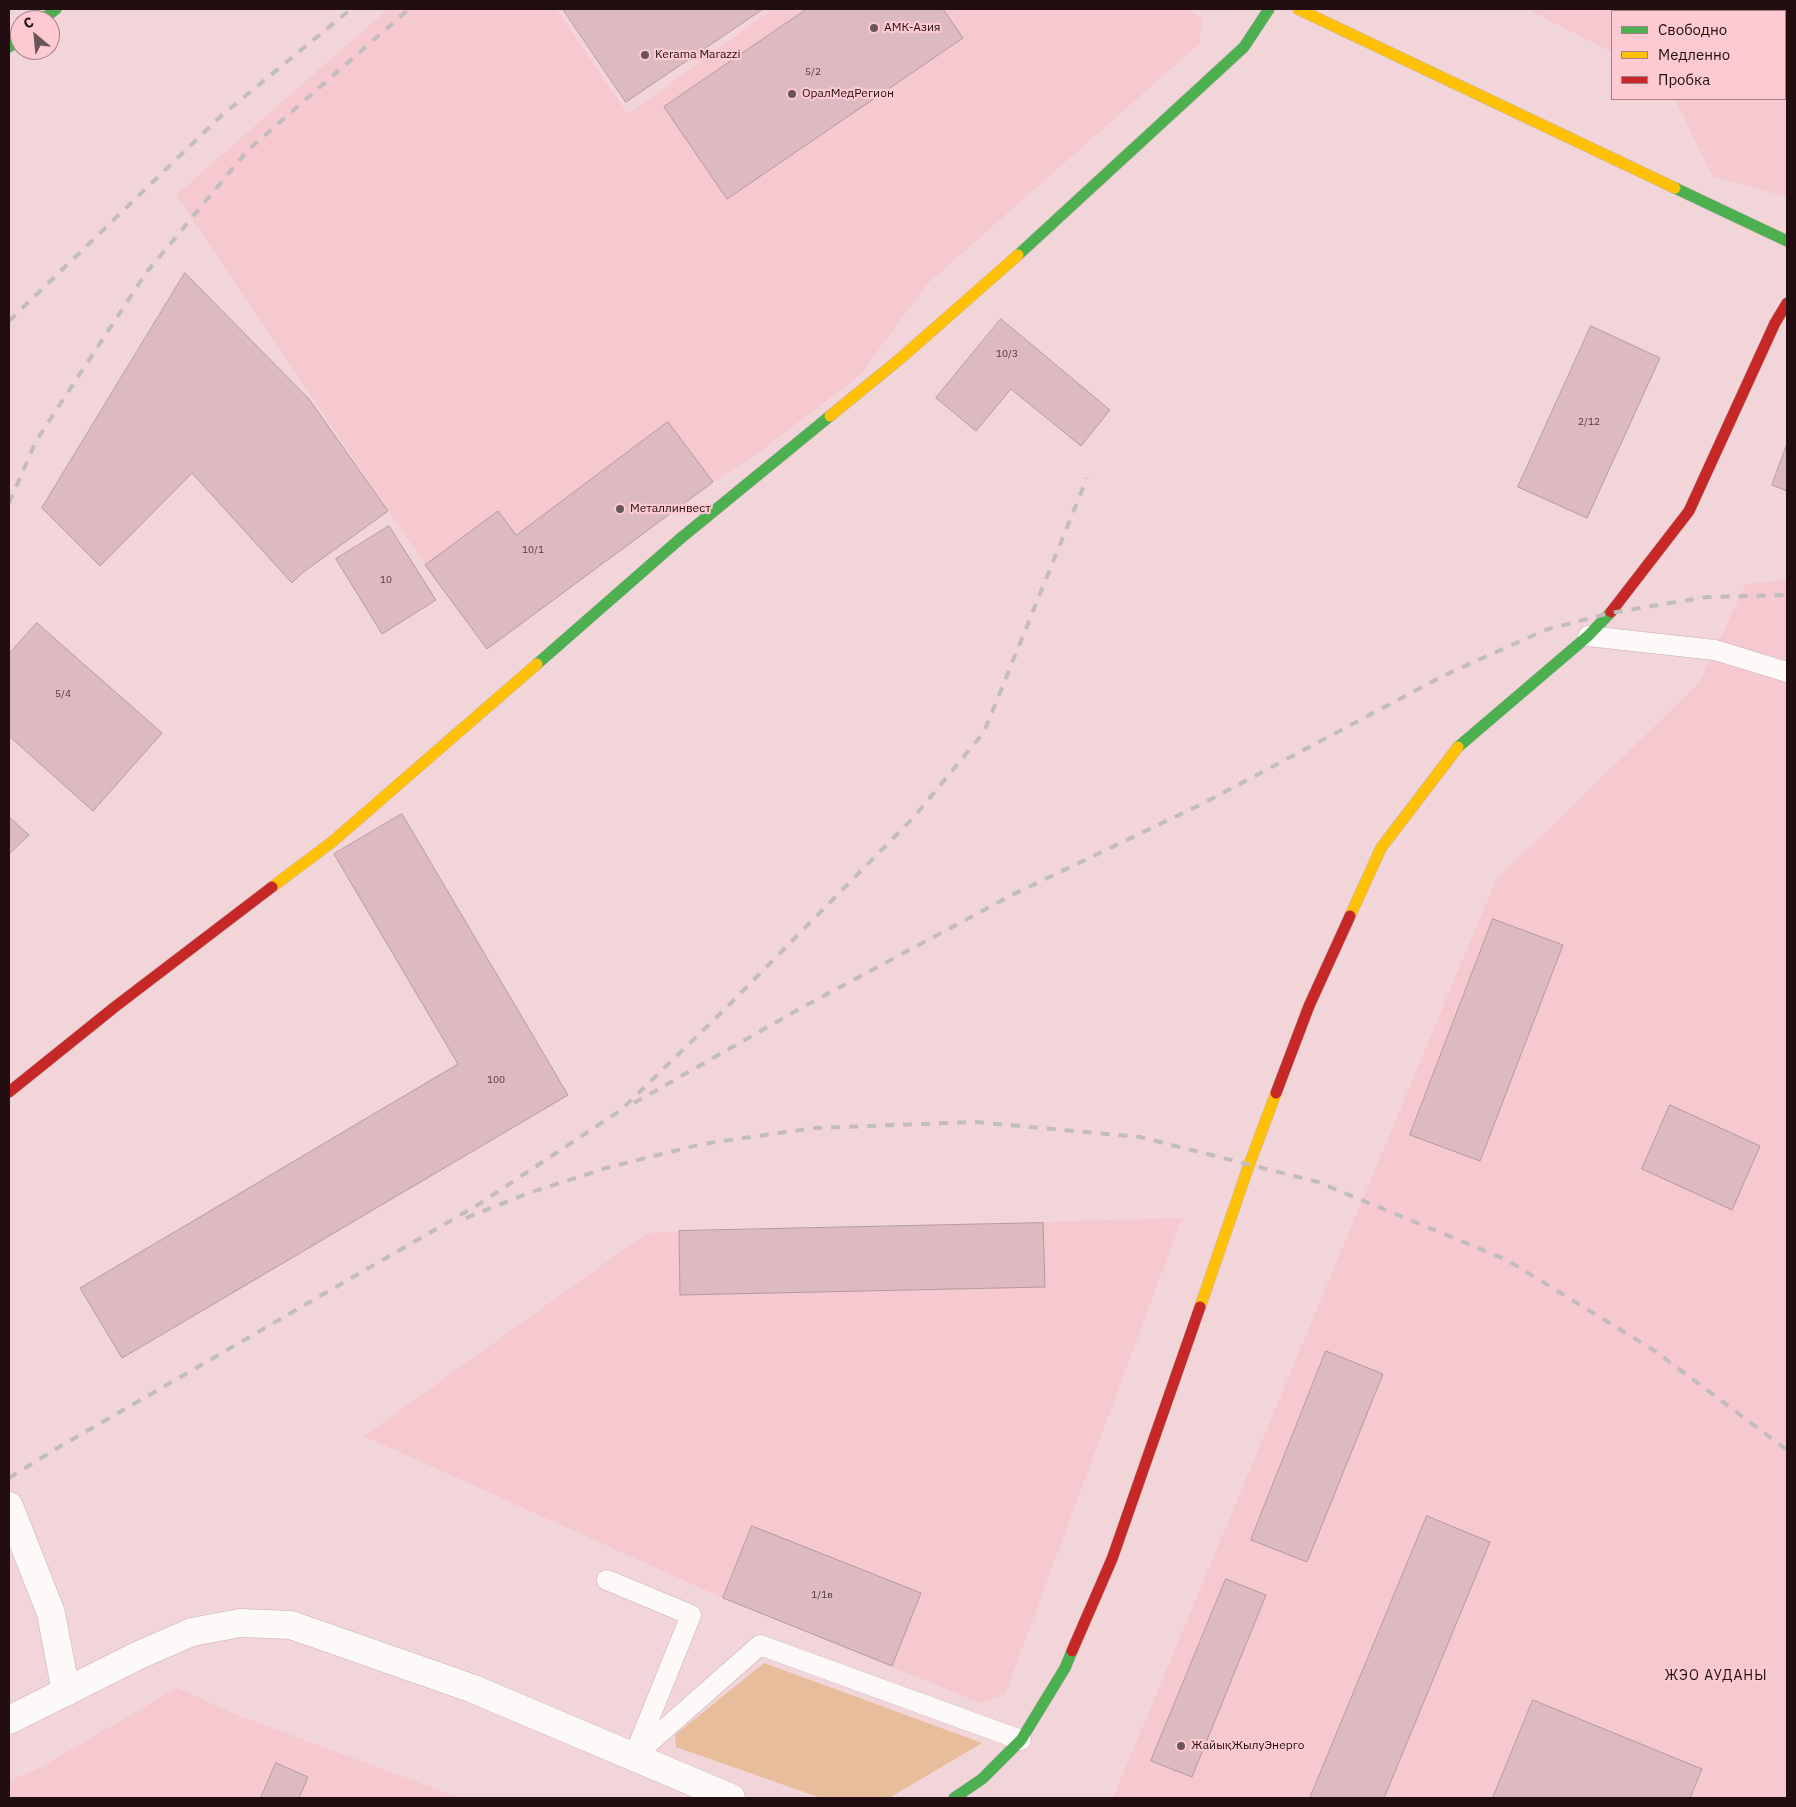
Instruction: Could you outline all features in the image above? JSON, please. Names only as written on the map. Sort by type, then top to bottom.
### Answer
[{"type":"street","points":[[9,1092],[116,1006],[332,842],[681,538],[901,358],[1039,236],[1244,47],[1269,9]]},
{"type":"street","points":[[1298,9],[1787,241]]},
{"type":"street","points":[[954,1798],[982,1779],[1022,1740],[1065,1668],[1112,1559],[1252,1156],[1309,1006],[1381,848],[1458,746],[1588,636],[1610,613],[1689,511],[1775,323],[1787,303]]},
{"type":"street","points":[[9,1506],[50,1613],[66,1692]]},
{"type":"street","points":[[9,1720],[139,1655],[192,1632],[240,1623],[292,1625],[471,1688],[731,1798]]},
{"type":"lane","points":[[1588,636],[1715,650],[1787,672]]},
{"type":"lane","points":[[607,1580],[691,1615],[634,1756]]},
{"type":"lane","points":[[634,1756],[760,1645],[1022,1740]]},
{"type":"shaded area","name":"Металлинвест","points":[[388,9],[556,9],[628,114],[773,9],[1185,9],[1202,17],[1199,44],[927,284],[859,376],[759,452],[713,482],[487,649],[425,565],[176,195]]},
{"type":"shaded area","points":[[1527,9],[1787,9],[1787,197],[1712,176],[1675,100],[1786,100],[1786,10],[1611,10],[1611,51]]},
{"type":"shaded area","name":"ЖайықЖылуЭнерго","points":[[1787,580],[1787,1798],[1113,1798],[1496,880],[1699,683],[1746,584]]},
{"type":"shaded area","points":[[1182,1218],[1005,1694],[981,1703],[723,1598],[364,1436],[647,1233]]},
{"type":"shaded area","points":[[764,1663],[982,1743],[889,1798],[821,1798],[676,1747],[675,1735]]},
{"type":"shaded area","points":[[177,1688],[240,1716],[460,1798],[9,1798],[9,1781],[38,1769]]},
{"type":"building","name":"Kerama Marazzi","points":[[563,9],[763,9],[626,102]]},
{"type":"building","points":[[807,9],[943,9],[963,38],[727,199],[664,107]]},
{"type":"building","points":[[1787,9],[1787,41],[1786,10],[1744,10]]},
{"type":"building","points":[[185,273],[309,399],[388,511],[302,573],[292,583],[192,473],[100,566],[42,508]]},
{"type":"building","points":[[1001,319],[1110,410],[1081,446],[1011,389],[976,431],[936,398]]},
{"type":"building","points":[[1591,326],[1660,358],[1587,518],[1518,487]]},
{"type":"building","points":[[668,422],[713,482],[487,649],[425,565],[498,511],[516,535]]},
{"type":"building","points":[[1787,444],[1787,491],[1772,485]]},
{"type":"building","points":[[389,526],[436,600],[382,634],[336,559]]},
{"type":"building","points":[[37,623],[162,733],[93,811],[9,736],[9,654]]},
{"type":"building","points":[[402,814],[568,1095],[122,1358],[80,1288],[458,1064],[334,854]]},
{"type":"building","points":[[9,817],[29,835],[9,854]]},
{"type":"building","points":[[1493,919],[1563,945],[1480,1161],[1410,1135]]},
{"type":"building","points":[[1670,1105],[1760,1146],[1732,1210],[1642,1169]]},
{"type":"building","points":[[1043,1223],[1045,1287],[680,1295],[679,1231]]},
{"type":"building","points":[[1326,1351],[1383,1374],[1307,1562],[1251,1540]]},
{"type":"building","points":[[1427,1516],[1490,1542],[1384,1798],[1310,1798]]},
{"type":"building","points":[[752,1526],[921,1593],[892,1666],[723,1598]]},
{"type":"building","points":[[1226,1579],[1266,1595],[1192,1777],[1151,1761]]},
{"type":"building","points":[[1533,1700],[1702,1769],[1690,1798],[1493,1798]]},
{"type":"building","points":[[276,1763],[308,1777],[299,1798],[261,1798]]},
{"type":"railway","points":[[9,321],[221,116],[351,9]]},
{"type":"railway","points":[[9,503],[36,441],[146,273],[248,150],[409,9]]},
{"type":"railway","points":[[9,1478],[54,1450],[476,1206],[621,1110],[726,1008],[914,817],[984,732],[1087,478]]},
{"type":"railway","points":[[634,1103],[801,1008],[1014,894],[1202,804],[1443,676],[1545,630],[1610,613],[1707,597],[1787,595]]},
{"type":"railway","points":[[466,1218],[526,1194],[606,1168],[702,1144],[815,1128],[975,1122],[1140,1137],[1318,1182],[1507,1260],[1655,1351],[1787,1450]]},
{"type":"traffic: fast","points":[[1018,255],[1244,47],[1269,9]]},
{"type":"traffic: fast","points":[[1675,188],[1787,241]]},
{"type":"traffic: fast","points":[[537,664],[681,538],[830,416]]},
{"type":"traffic: fast","points":[[1458,747],[1588,636],[1611,612]]},
{"type":"traffic: fast","points":[[954,1798],[982,1779],[1021,1740],[1065,1668],[1072,1651]]},
{"type":"traffic: slow","points":[[1298,9],[1675,188]]},
{"type":"traffic: slow","points":[[830,416],[901,358],[1018,255]]},
{"type":"traffic: slow","points":[[272,887],[332,842],[537,664]]},
{"type":"traffic: slow","points":[[1350,916],[1381,848],[1458,747]]},
{"type":"traffic: slow","points":[[1200,1307],[1276,1093]]},
{"type":"traffic: jam","points":[[1611,612],[1689,511],[1775,323],[1787,303]]},
{"type":"traffic: jam","points":[[9,1092],[116,1006],[272,887]]},
{"type":"traffic: jam","points":[[1276,1093],[1309,1006],[1350,916]]},
{"type":"traffic: jam","points":[[1072,1651],[1112,1559],[1200,1307]]},
{"type":"place","name":"АМК-Азия","points":[[874,28]]},
{"type":"place","name":"Kerama Marazzi","points":[[645,55]]},
{"type":"place","name":"ОралМедРегион","points":[[792,94]]},
{"type":"place","name":"Металлинвест","points":[[620,509]]},
{"type":"place","name":"ЖайықЖылуЭнерго","points":[[1181,1746]]},
{"type":"district","name":"ЖЭО АУДАНЫ","points":[[1716,1676]]}]
